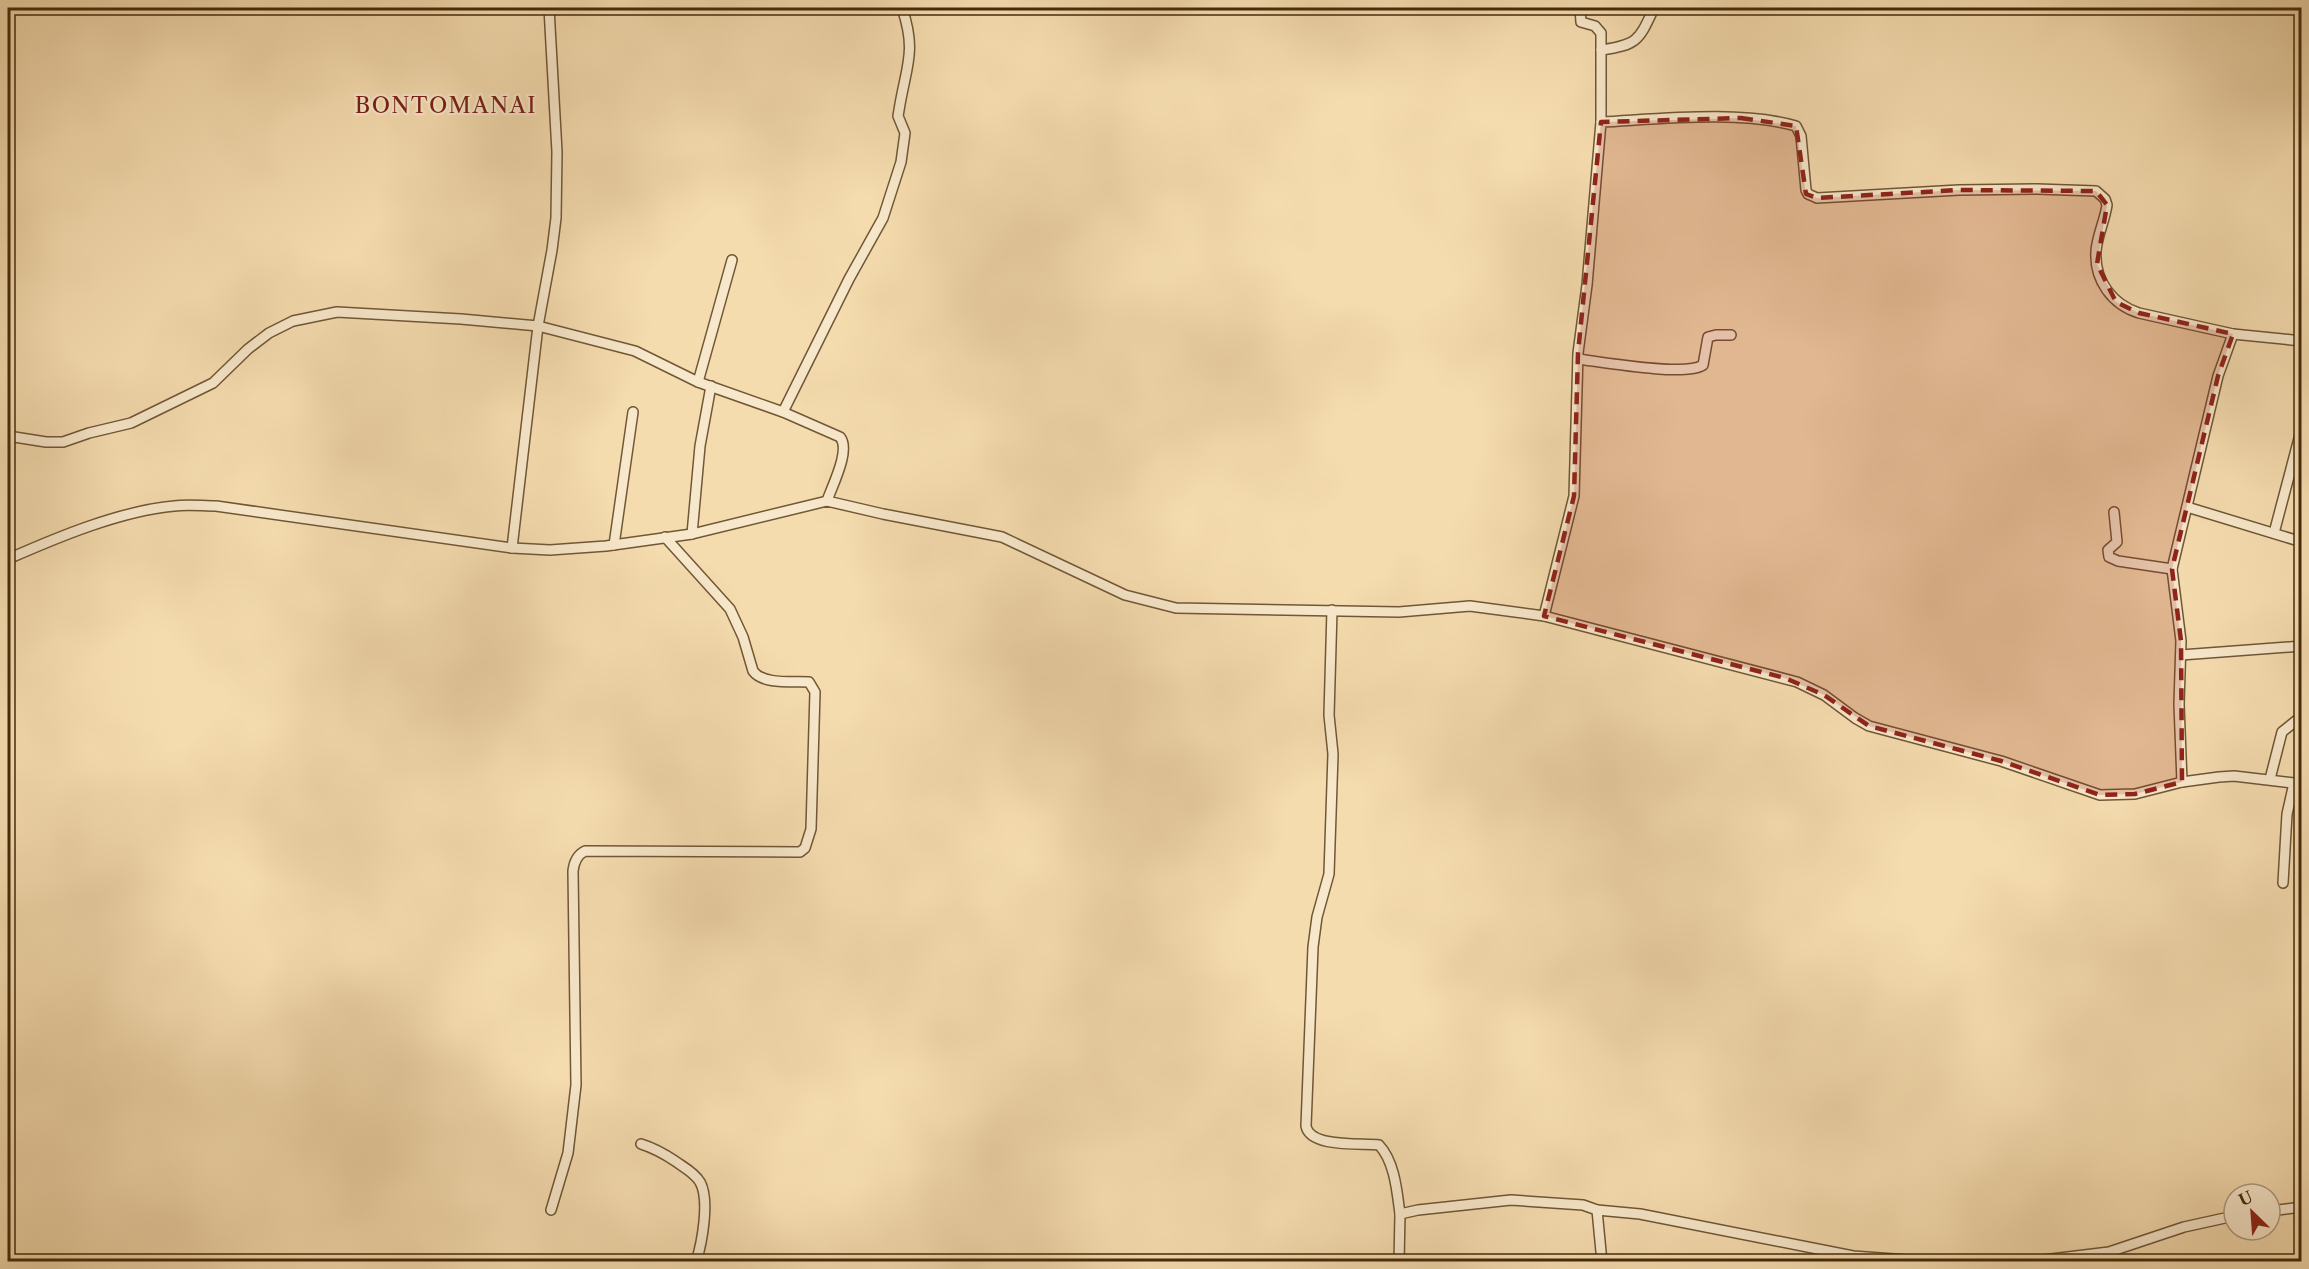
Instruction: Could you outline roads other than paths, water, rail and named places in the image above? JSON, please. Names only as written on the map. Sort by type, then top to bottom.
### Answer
[{"type":"street","points":[[512,549],[538,326],[556,218],[557,152],[549,8]]},
{"type":"street","points":[[783,412],[849,279],[880,225],[897,178],[905,133],[898,116],[911,50],[910,33],[902,8]]},
{"type":"street","points":[[1544,616],[1574,496],[1578,359],[1601,122],[1599,29],[1581,22],[1580,8]]},
{"type":"street","points":[[1601,50],[1630,44],[1644,28],[1654,8]]},
{"type":"street","points":[[1601,122],[1741,118],[1776,121],[1796,126],[1801,136],[1806,190],[1808,194],[1817,198],[1970,190],[2096,191],[2107,205],[2096,251],[2097,264],[2106,289],[2116,302],[2139,313],[2233,334],[2301,341]]},
{"type":"street","points":[[698,382],[732,260]]},
{"type":"street","points":[[8,436],[46,442],[63,442],[131,423],[213,383],[248,349],[269,333],[293,321],[325,313],[461,319],[538,326],[635,351],[698,382],[783,412],[840,437],[844,442],[845,451],[827,501]]},
{"type":"street","points":[[2182,782],[2179,704],[2181,655],[2172,569],[2215,386],[2233,334]]},
{"type":"street","points":[[1578,359],[1650,368],[1698,368],[1703,365],[1708,337],[1731,335]]},
{"type":"street","points":[[692,534],[700,446],[711,386]]},
{"type":"street","points":[[614,545],[633,412]]},
{"type":"street","points":[[2274,533],[2301,427]]},
{"type":"street","points":[[8,559],[41,543],[145,510],[176,505],[216,506],[512,549],[550,550],[614,545],[692,534],[827,501],[895,517],[1002,537],[1125,595],[1163,606],[1196,610],[1399,612],[1470,606],[1544,616],[1785,678],[1817,692],[1869,726],[2001,761],[2100,795],[2135,794],[2182,782],[2234,776],[2298,783],[2287,814],[2283,883]]},
{"type":"street","points":[[2187,507],[2301,542]]},
{"type":"street","points":[[2114,512],[2117,542],[2108,550],[2109,557],[2118,561],[2172,569]]},
{"type":"street","points":[[551,1210],[568,1153],[576,1085],[573,871],[574,862],[579,854],[585,851],[800,852],[805,848],[811,829],[814,687],[808,682],[769,680],[754,673],[743,637],[730,609],[665,537]]},
{"type":"street","points":[[1332,610],[1329,715],[1334,754],[1329,874],[1317,917],[1311,970],[1306,1126],[1310,1136],[1315,1138],[1347,1144],[1379,1145],[1389,1160],[1396,1185],[1400,1214],[1400,1262]]},
{"type":"street","points":[[2181,655],[2301,646]]},
{"type":"street","points":[[2270,779],[2282,732],[2301,716]]},
{"type":"street","points":[[641,1144],[664,1154],[694,1174],[700,1183],[704,1193],[704,1207],[701,1241],[696,1262]]},
{"type":"street","points":[[1400,1214],[1511,1200],[1583,1205],[1597,1210],[1640,1214],[1853,1256],[1935,1262]]},
{"type":"street","points":[[2282,1209],[2301,1207]]},
{"type":"street","points":[[1597,1210],[1602,1262]]},
{"type":"street","points":[[2027,1262],[2109,1252],[2184,1227],[2222,1219]]},
{"type":"district","name":"BONTOMANAI","points":[[446,105]]}]
